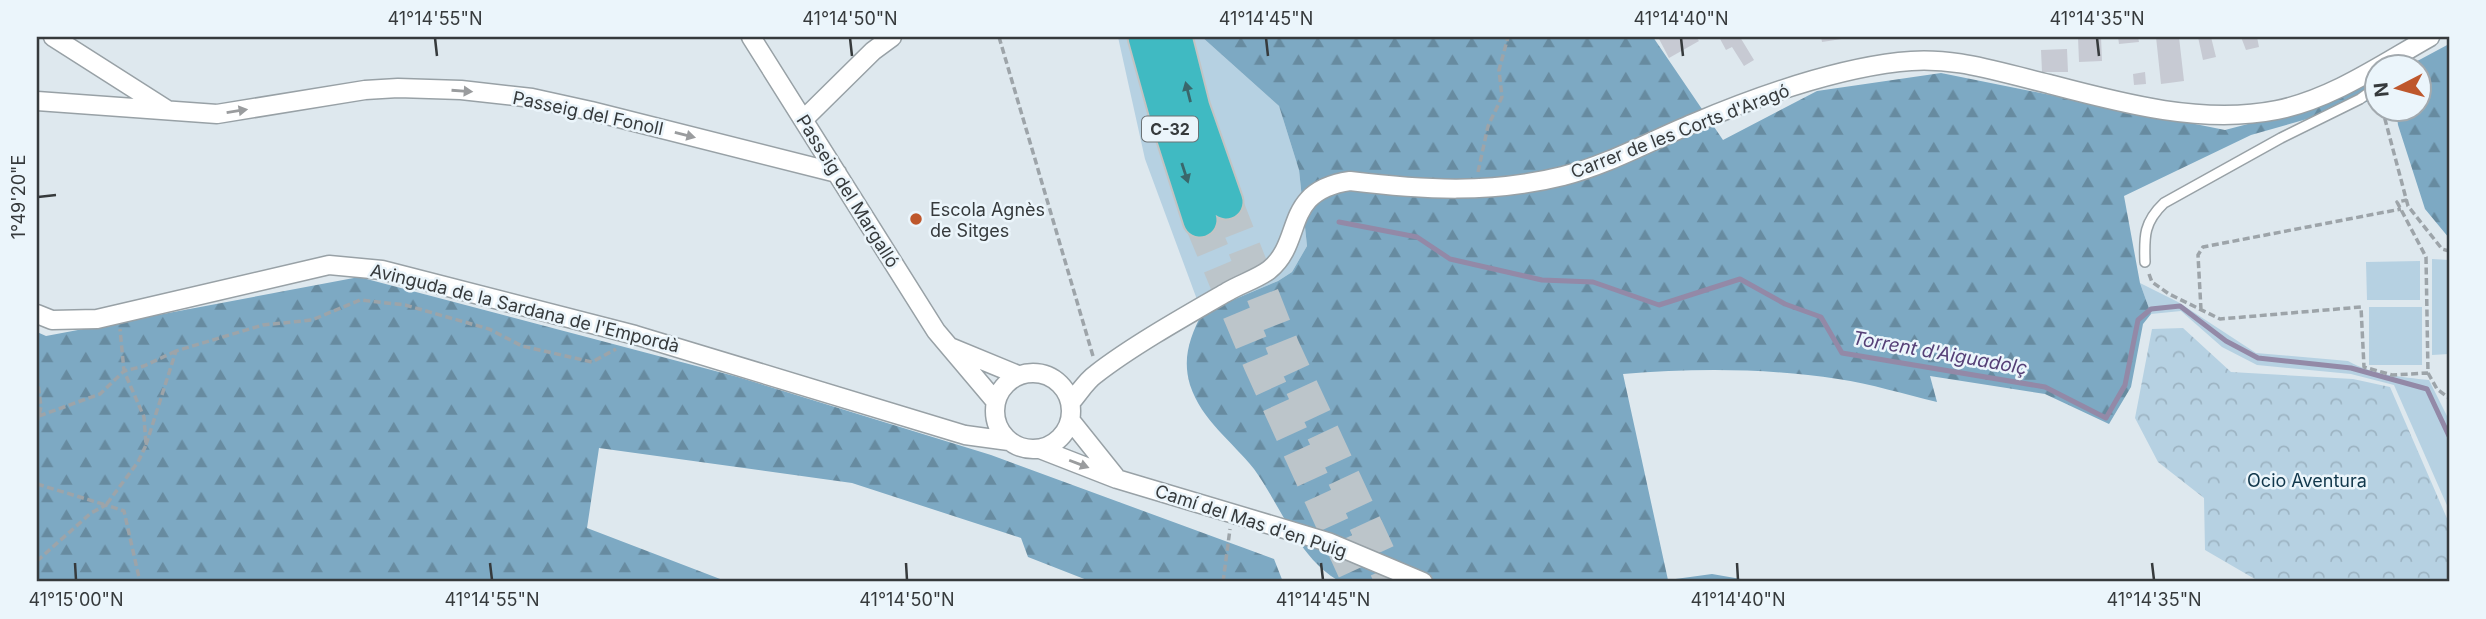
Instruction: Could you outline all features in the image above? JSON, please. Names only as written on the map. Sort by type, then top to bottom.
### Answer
[{"type":"highway","name":"C-32","points":[[1145,37],[1167,120],[1213,211],[1193,108],[1175,37]]},
{"type":"street","points":[[53,37],[169,111]]},
{"type":"street","name":"Passeig del Margalló","points":[[751,37],[946,345],[996,410]]},
{"type":"street","points":[[803,120],[873,51],[892,37]]},
{"type":"street","name":"Carrer de les Corts d'Aragó","points":[[2410,52],[2430,37]]},
{"type":"street","name":"Carrer de les Corts d'Aragó","points":[[1094,375],[1249,279],[1268,271],[1278,260],[1302,208],[1325,186],[1350,181],[1458,191],[1563,176],[1615,159],[1695,122],[1805,83],[1899,62],[1955,61],[2155,109],[2222,114],[2278,110],[2364,80]]},
{"type":"street","points":[[89,104],[109,94],[118,78]]},
{"type":"street","name":"Passeig del Fonoll","points":[[37,101],[217,114],[332,95],[398,88],[461,90],[555,103],[837,173]]},
{"type":"street","name":"Avinguda de la Sardana de l'Empordà","points":[[37,314],[52,320],[97,319],[329,265],[346,264],[382,270],[635,335],[965,435],[1009,441]]},
{"type":"street","points":[[946,345],[1018,375]]},
{"type":"street","points":[[965,435],[996,410],[1002,388],[1018,375],[1036,372],[1058,381],[1094,375]]},
{"type":"street","points":[[1071,402],[1094,375]]},
{"type":"street","points":[[996,410],[1009,441],[1024,448],[1040,449],[1059,439],[1070,421],[1071,402],[1058,381]]},
{"type":"street","points":[[1070,421],[1117,479]]},
{"type":"street","name":"Camí del Mas d'en Puig","points":[[1040,449],[1117,479],[1328,542],[1423,582]]},
{"type":"lane","points":[[2145,262],[2144,239],[2150,216],[2164,203],[2281,138],[2361,99],[2364,95]]},
{"type":"path","points":[[999,37],[1092,354],[1094,375]]},
{"type":"path","points":[[1458,191],[1476,180],[1488,126],[1502,97],[1499,70],[1507,37]]},
{"type":"path","points":[[2386,122],[2407,200],[2442,249],[2449,251]]},
{"type":"path","points":[[2407,200],[2397,202],[2426,257],[2428,373],[2437,389],[2449,398]]},
{"type":"path","points":[[2201,310],[2198,255],[2203,247],[2401,209]]},
{"type":"path","points":[[2145,262],[2152,282],[2220,319],[2361,307],[2364,367],[2392,375],[2428,373]]},
{"type":"path","points":[[39,416],[100,394],[124,371],[144,366],[176,351],[263,325],[312,320],[360,300],[405,305],[489,329],[522,346],[592,362],[604,358],[635,335]]},
{"type":"path","points":[[118,313],[124,371],[145,417],[146,445]]},
{"type":"path","points":[[37,561],[90,513],[106,505],[138,462],[176,351]]},
{"type":"path","points":[[37,376],[37,422]]},
{"type":"path","points":[[37,484],[124,511],[140,582]]},
{"type":"path","points":[[1223,582],[1233,513]]},
{"type":"green space","points":[[1118,37],[1202,37],[1279,106],[1299,170],[1307,246],[1292,272],[1278,281],[1202,313],[1145,159]]},
{"type":"green space","points":[[1202,37],[1653,37],[1723,140],[1817,91],[1941,73],[2225,130],[2290,113],[2364,83],[2364,103],[2251,135],[2124,196],[2140,283],[2151,314],[2143,324],[2131,387],[2109,424],[2045,394],[1930,376],[1937,402],[1875,386],[1811,375],[1704,370],[1623,374],[1668,580],[1712,574],[1758,582],[1341,582],[1313,560],[1254,469],[1202,409],[1190,385],[1187,366],[1188,348],[1202,313],[1278,281],[1292,272],[1307,246],[1299,170],[1279,106]]},
{"type":"green space","points":[[2449,44],[2449,238],[2425,209],[2398,122],[2434,122],[2434,52]]},
{"type":"green space","points":[[2432,259],[2449,260],[2449,354],[2432,355]]},
{"type":"green space","points":[[2420,261],[2420,300],[2367,300],[2366,262]]},
{"type":"green space","points":[[359,277],[738,377],[991,455],[1274,559],[1283,582],[1092,582],[1028,557],[1021,538],[852,483],[599,448],[587,528],[728,582],[37,582],[37,332],[46,336]]},
{"type":"green space","points":[[2140,283],[2178,302],[2256,353],[2348,361],[2377,372],[2429,380],[2449,420],[2449,510],[2394,385],[2351,374],[2257,365],[2222,347],[2181,311],[2151,314]]},
{"type":"green space","points":[[2369,307],[2422,307],[2422,365],[2369,365]]},
{"type":"green space","name":"Ocio Aventura","points":[[2183,328],[2231,372],[2353,379],[2390,387],[2449,523],[2449,582],[2260,582],[2205,550],[2204,498],[2158,462],[2135,418],[2152,329]]},
{"type":"building","points":[[1658,37],[1696,37],[1699,41],[1669,58]]},
{"type":"building","points":[[1719,37],[1740,37],[1754,60],[1744,66],[1732,47],[1726,50]]},
{"type":"building","points":[[1821,37],[1847,37],[1848,38],[1822,42]]},
{"type":"building","points":[[2078,37],[2101,37],[2102,61],[2079,62]]},
{"type":"building","points":[[2118,37],[2138,37],[2139,42],[2119,44]]},
{"type":"building","points":[[2156,37],[2179,37],[2184,81],[2161,84]]},
{"type":"building","points":[[2198,37],[2211,37],[2216,57],[2203,60]]},
{"type":"building","points":[[2241,37],[2257,37],[2259,47],[2246,50]]},
{"type":"building","points":[[2067,49],[2068,72],[2042,72],[2041,50]]},
{"type":"building","points":[[2145,72],[2146,84],[2134,85],[2133,74]]},
{"type":"waterway","name":"Torrent d'Aiguadolç","points":[[1339,222],[1417,237],[1450,259],[1542,280],[1593,282],[1659,305],[1740,279],[1785,304],[1821,317],[1842,353],[2045,387],[2106,418],[2125,385],[2138,320],[2151,309],[2180,306],[2226,341],[2258,358],[2351,368],[2427,389],[2449,436]]},
{"type":"tunnel","points":[[1226,202],[1283,347],[1392,582]]},
{"type":"tunnel","points":[[1200,220],[1260,364],[1359,582]]},
{"type":"place","name":"Escola Agnès de Sitges","points":[[916,219]]}]
